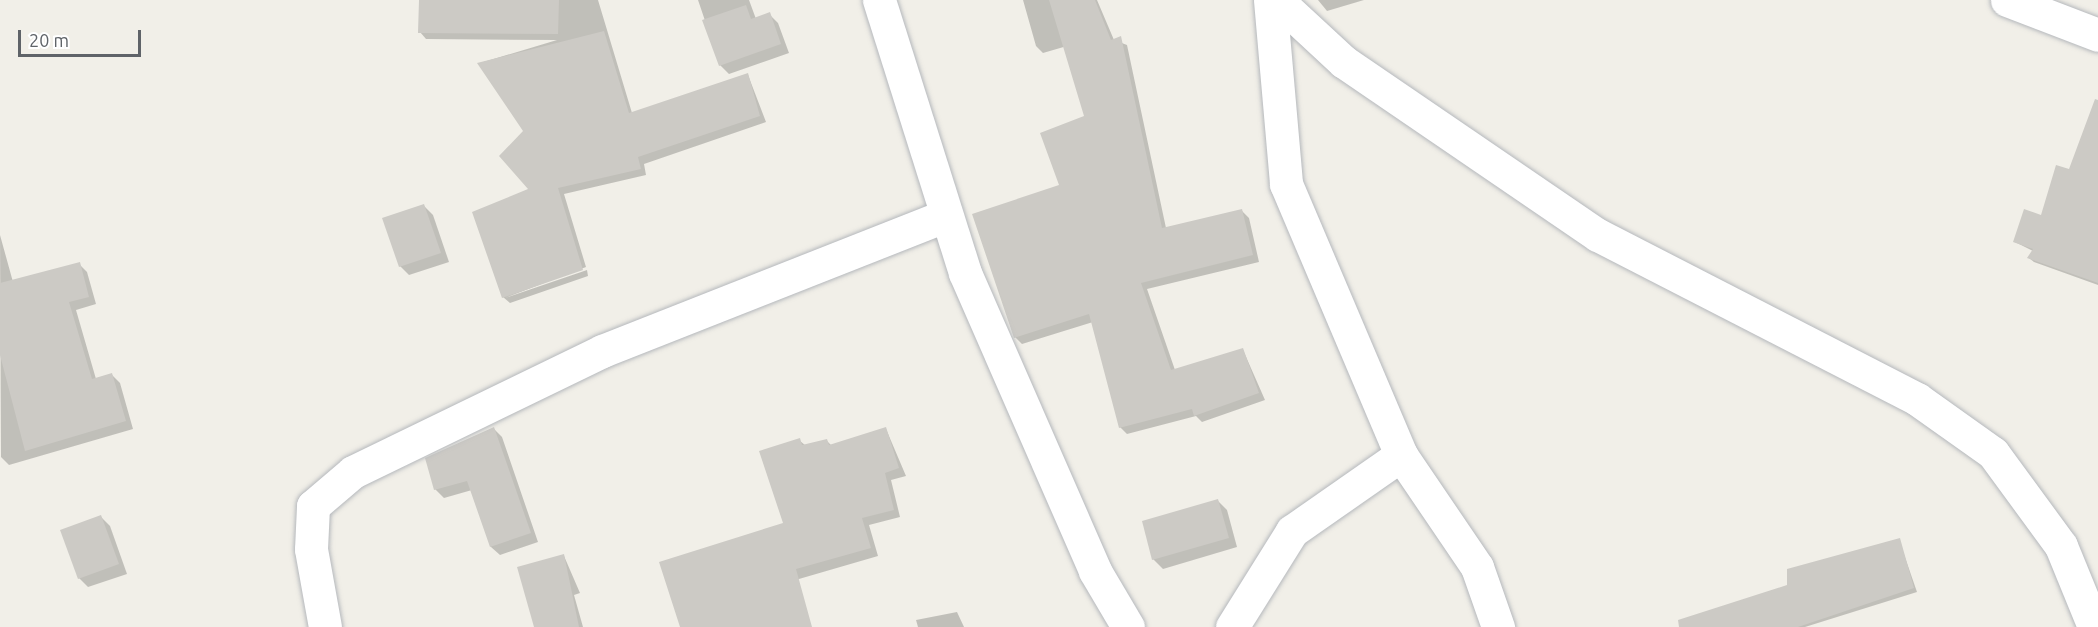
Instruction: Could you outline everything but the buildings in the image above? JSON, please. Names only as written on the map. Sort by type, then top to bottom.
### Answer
[{"type":"street","points":[[879,0],[945,216],[1090,560],[1128,627]]},
{"type":"street","points":[[1270,0],[1286,184],[1401,455],[1477,567],[1498,627]]},
{"type":"street","points":[[1277,0],[1344,62],[1598,235],[1917,399],[1993,453],[2061,546],[2094,627]]},
{"type":"street","points":[[2007,0],[2098,35]]},
{"type":"street","points":[[325,627],[311,549],[313,506],[353,472],[602,351],[945,216]]},
{"type":"street","points":[[1232,627],[1292,531],[1401,455]]}]
